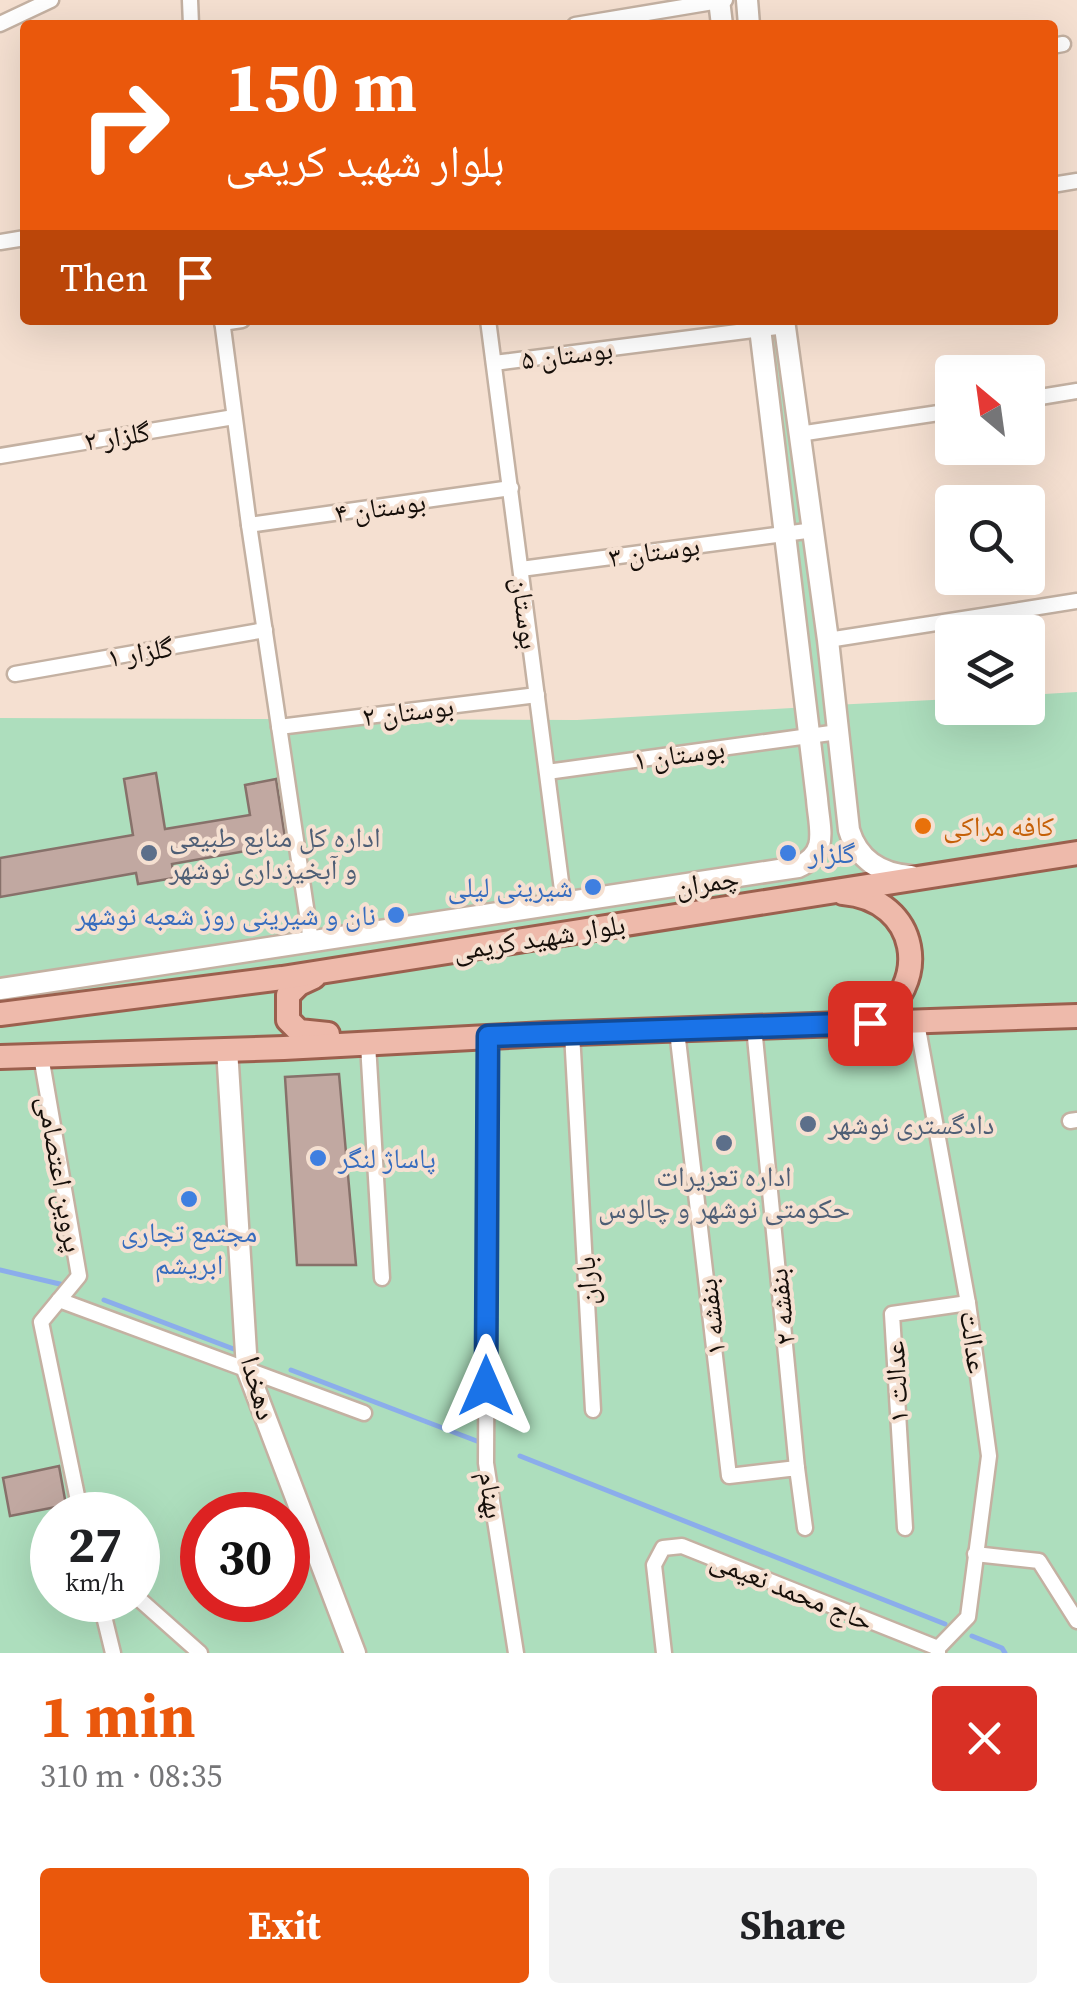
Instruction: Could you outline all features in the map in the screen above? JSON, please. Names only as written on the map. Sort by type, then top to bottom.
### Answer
[{"type":"main road","name":"بلوار شهید کریمی","points":[[0,1014],[326,971],[1077,852]]},
{"type":"main road","points":[[826,892],[872,899],[890,912],[907,940],[910,973],[903,994],[889,1012],[870,1023]]},
{"type":"main road","points":[[326,971],[299,984],[288,995],[288,1020],[298,1031],[380,1032],[411,1040]]},
{"type":"main road","points":[[0,1057],[1077,1016]]},
{"type":"street","points":[[0,24],[51,0]]},
{"type":"street","points":[[603,20],[721,0]]},
{"type":"street","points":[[222,325],[310,941]]},
{"type":"street","name":"بوستان","points":[[489,325],[564,905]]},
{"type":"street","name":"بوستان ۵","points":[[494,363],[759,325]]},
{"type":"street","name":"چمران","points":[[0,989],[564,905],[798,867],[812,861],[820,841],[810,736],[759,325]]},
{"type":"street","points":[[785,325],[849,830],[854,844],[870,863],[885,872],[918,876]]},
{"type":"street","points":[[1045,397],[1077,392]]},
{"type":"street","points":[[799,434],[935,414]]},
{"type":"street","name":"گلزار ۲","points":[[0,456],[234,417]]},
{"type":"street","name":"بوستان ۴","points":[[248,525],[510,488]]},
{"type":"street","name":"بوستان ۳","points":[[521,569],[814,530]]},
{"type":"street","points":[[828,640],[1077,601]]},
{"type":"street","name":"گلزار ۱","points":[[15,674],[265,630]]},
{"type":"street","name":"بوستان ۲","points":[[279,727],[537,694]]},
{"type":"street","name":"بوستان ۱","points":[[547,772],[838,732]]},
{"type":"street","name":"عدالت","points":[[917,1022],[968,1303],[989,1456],[968,1617],[938,1650]]},
{"type":"street","name":"بنفشه ۲","points":[[754,1027],[797,1468]]},
{"type":"street","name":"بنفشه ۱","points":[[677,1030],[730,1476],[797,1468]]},
{"type":"street","name":"باران","points":[[572,1033],[593,1410]]},
{"type":"street","name":"بهنام","points":[[488,1036],[486,1463],[516,1653]]},
{"type":"street","points":[[368,1044],[382,1278]]},
{"type":"street","name":"دهخدا","points":[[226,1049],[248,1370],[355,1653]]},
{"type":"street","name":"پروین اعتصامی","points":[[41,1056],[79,1276],[41,1322],[76,1492]]},
{"type":"street","points":[[59,1300],[364,1413]]},
{"type":"street","name":"عدالت ۱","points":[[904,1528],[892,1314],[968,1303]]},
{"type":"street","points":[[797,1468],[805,1528]]},
{"type":"street","name":"حاج محمد نعیمی","points":[[664,1653],[654,1565],[662,1548],[682,1546],[938,1650]]},
{"type":"street","points":[[975,1554],[1039,1562],[1077,1621]]},
{"type":"street","points":[[160,1618],[200,1653]]},
{"type":"street","points":[[105,1622],[113,1653]]},
{"type":"green space","points":[[784,328],[812,528],[789,532],[761,331]]},
{"type":"green space","points":[[813,531],[834,705],[935,700],[935,725],[1045,725],[1045,694],[1077,692],[1077,1653],[0,1653],[0,718],[577,720],[809,707],[788,535]]},
{"type":"building","points":[[156,773],[165,829],[250,815],[245,785],[276,779],[286,844],[172,864],[174,878],[138,884],[136,873],[0,897],[0,858],[133,835],[124,779]]},
{"type":"building","name":"پاساژ لنگر","points":[[339,1074],[356,1265],[297,1265],[285,1077]]},
{"type":"building","points":[[59,1466],[64,1492],[30,1492],[30,1512],[10,1516],[3,1478]]},
{"type":"waterway","points":[[0,1270],[64,1285]]},
{"type":"waterway","points":[[104,1300],[239,1351]]},
{"type":"waterway","points":[[291,1370],[482,1443]]},
{"type":"waterway","points":[[520,1456],[945,1624]]},
{"type":"waterway","points":[[972,1636],[1002,1648],[1005,1653]]},
{"type":"place","name":"کافه مراکی","points":[[923,826]]},
{"type":"place","name":"اداره كل منابع طبيعی و آبخيزداری نوشهر","points":[[149,853]]},
{"type":"place","name":"گلزار","points":[[788,853]]},
{"type":"place","name":"شیرینی لیلی","points":[[593,887]]},
{"type":"place","name":"نان و شیرینی روز شعبه نوشهر","points":[[396,915]]},
{"type":"place","name":"دادگستری نوشهر","points":[[808,1124]]},
{"type":"place","name":"اداره تعزیرات حکومتی نوشهر و چالوس","points":[[724,1143]]},
{"type":"place","name":"پاساژ لنگر","points":[[318,1158]]},
{"type":"place","name":"مجتمع تجاری ابریشم","points":[[189,1199]]},
{"type":"route","points":[[486,1386],[488,1036],[870,1023]]}]
